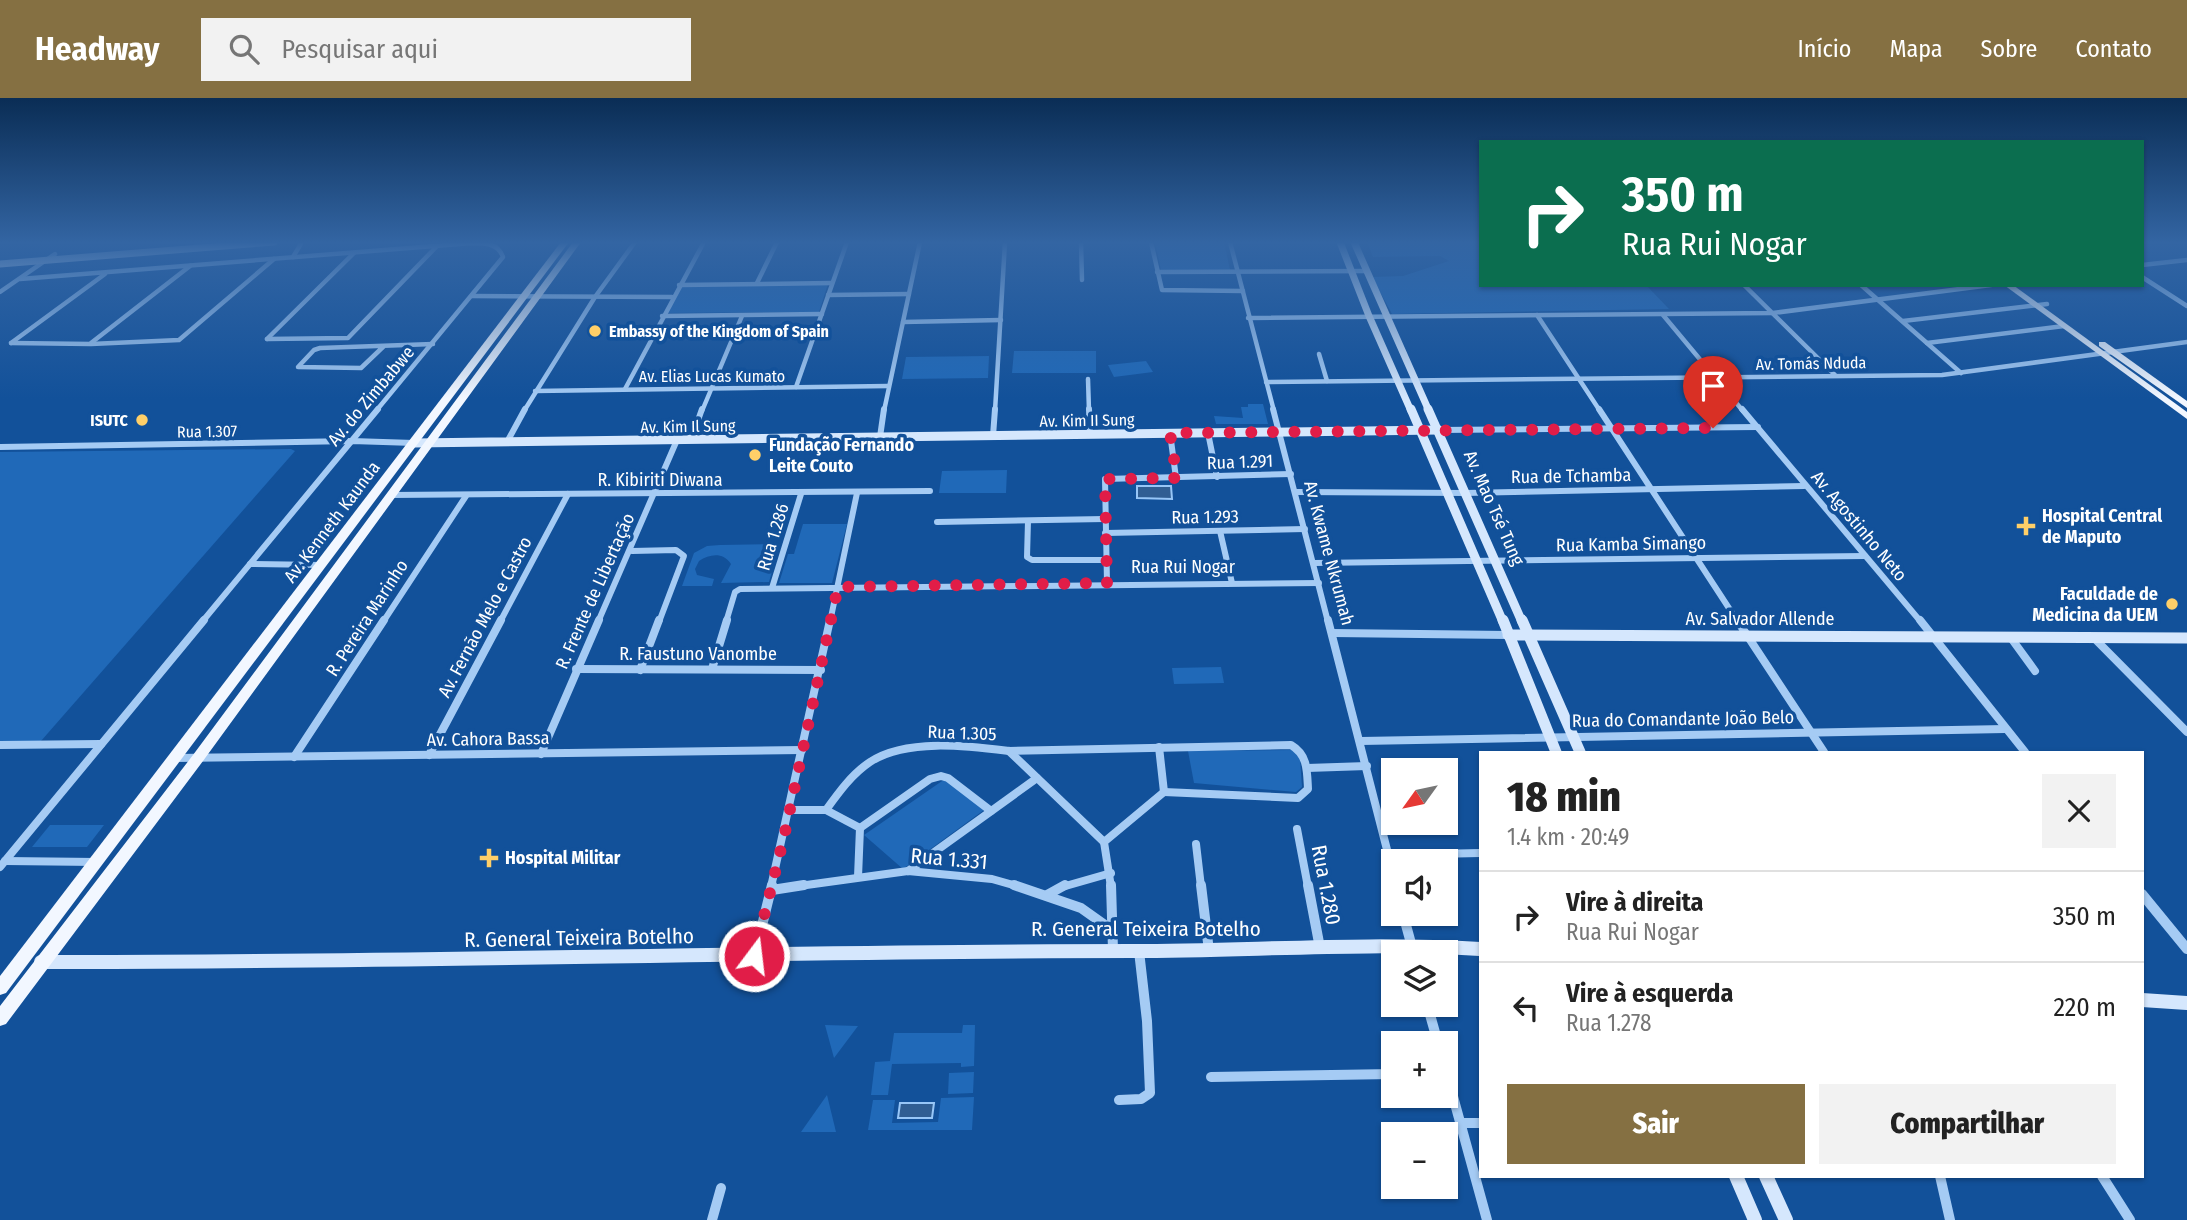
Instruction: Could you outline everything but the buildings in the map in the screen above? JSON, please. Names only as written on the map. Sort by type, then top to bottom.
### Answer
[{"type":"main road","points":[[420,447],[539,294]]},
{"type":"main road","points":[[2020,294],[2187,416]]},
{"type":"main road","points":[[2033,294],[2187,405]]},
{"type":"main road","name":"Av. Kenneth Kaunda","points":[[0,1019],[198,758],[391,495],[420,447],[523,296]]},
{"type":"main road","name":"Av. Kenneth Kaunda","points":[[0,988],[322,565],[420,447]]},
{"type":"street","points":[[77,294],[11,343],[173,341],[182,338],[233,294]]},
{"type":"street","points":[[91,344],[154,294]]},
{"type":"street","points":[[312,294],[267,339],[344,340],[390,294]]},
{"type":"street","points":[[507,442],[597,294]]},
{"type":"street","points":[[625,389],[673,294]]},
{"type":"street","points":[[796,387],[828,295],[880,294]]},
{"type":"street","points":[[880,437],[888,386],[909,294]]},
{"type":"street","points":[[993,436],[1002,294]]},
{"type":"street","name":"Av. Kwame Nkrumah","points":[[1244,294],[1361,741],[1387,849]]},
{"type":"street","name":"Av. Mao Tsé Tung","points":[[1360,294],[1479,561],[1556,751]]},
{"type":"street","name":"Av. Mao Tsé Tung","points":[[1376,294],[1439,430],[1580,751]]},
{"type":"street","points":[[1754,294],[1835,375]]},
{"type":"street","points":[[1872,294],[1961,374]]},
{"type":"street","points":[[1248,318],[1773,313],[1915,294]]},
{"type":"street","points":[[2170,294],[2187,306]]},
{"type":"street","points":[[472,296],[671,297]]},
{"type":"street","name":"Av. do Zimbabwe","points":[[2,864],[472,296]]},
{"type":"street","points":[[1903,321],[2047,304]]},
{"type":"street","points":[[662,316],[822,314]]},
{"type":"street","points":[[1537,315],[1614,428],[1823,751]]},
{"type":"street","name":"Av. Agostinho Neto","points":[[1660,315],[1715,376],[1804,486],[1935,638],[2024,751]]},
{"type":"street","points":[[691,440],[710,387],[742,316]]},
{"type":"street","points":[[903,322],[1001,320]]},
{"type":"street","points":[[1927,343],[2063,326]]},
{"type":"street","name":"Av. Tomás Nduda","points":[[1266,382],[1961,374],[2187,342]]},
{"type":"street","points":[[383,346],[363,367],[298,367],[317,348],[433,344]]},
{"type":"street","points":[[1319,354],[1327,381]]},
{"type":"street","points":[[1088,379],[1090,434]]},
{"type":"street","name":"Av. Elias Lucas Kumato","points":[[536,391],[888,386]]},
{"type":"street","name":"Av. Kim II Sung","points":[[962,437],[1758,427]]},
{"type":"street","points":[[1170,433],[1177,478]]},
{"type":"street","points":[[1208,433],[1217,477]]},
{"type":"street","name":"Av. Kim Il Sung","points":[[420,447],[507,442],[962,437]]},
{"type":"street","name":"R. Frente de Libertação","points":[[541,754],[576,669],[632,551],[677,440]]},
{"type":"street","name":"Rua 1.307","points":[[0,447],[352,442],[420,447]]},
{"type":"street","name":"Rua 1.291","points":[[1105,519],[1105,479],[1291,474]]},
{"type":"street","name":"Rua de Tchamba","points":[[1296,492],[1465,493],[1804,486]]},
{"type":"street","name":"R. Kibiriti Diwana","points":[[391,495],[930,491]]},
{"type":"street","points":[[754,956],[790,810],[857,493]]},
{"type":"street","name":"Av. Fernão Melo e Castro","points":[[429,755],[568,494]]},
{"type":"street","name":"Rua 1.286","points":[[772,588],[801,494]]},
{"type":"street","name":"R. Pereira Marinho","points":[[294,757],[467,496]]},
{"type":"street","points":[[937,522],[1105,519],[1107,583]]},
{"type":"street","points":[[1028,521],[1027,557],[1032,560],[1106,560]]},
{"type":"street","name":"Rua 1.293","points":[[1105,533],[1305,529]]},
{"type":"street","points":[[1220,531],[1232,583]]},
{"type":"street","points":[[632,551],[676,550],[684,556],[640,670]]},
{"type":"street","name":"Rua Kamba Simango","points":[[1314,563],[1865,556]]},
{"type":"street","points":[[250,564],[322,565]]},
{"type":"street","name":"Rua Rui Nogar","points":[[712,669],[735,592],[740,589],[1107,583],[1319,583]]},
{"type":"street","name":"Av. Salvador Allende","points":[[1332,632],[1530,636],[2187,638]]},
{"type":"street","points":[[2011,638],[2035,671]]},
{"type":"street","points":[[2094,638],[2187,732]]},
{"type":"street","name":"R. Faustuno Vanombe","points":[[576,669],[821,670]]},
{"type":"street","name":"Rua do Comandante João Belo","points":[[1361,741],[2005,729]]},
{"type":"street","points":[[0,745],[101,744]]},
{"type":"street","name":"Rua 1.305","points":[[826,810],[845,784],[870,762],[906,747],[979,747],[1009,751],[1292,745],[1301,751],[1307,768]]},
{"type":"street","points":[[1159,747],[1164,792]]},
{"type":"street","name":"Av. Cahora Bassa","points":[[175,758],[802,750]]},
{"type":"street","points":[[1009,751],[1104,842],[1111,873],[1113,950]]},
{"type":"street","points":[[1104,842],[1164,792],[1298,797],[1308,789],[1307,768],[1367,766]]},
{"type":"street","points":[[860,828],[930,779],[941,776],[948,778],[991,811]]},
{"type":"street","points":[[908,871],[1037,778]]},
{"type":"street","points":[[790,810],[826,810],[860,828]]},
{"type":"street","points":[[858,877],[860,828]]},
{"type":"street","name":"Rua 1.280","points":[[1297,829],[1320,948]]},
{"type":"street","points":[[1196,844],[1209,951]]},
{"type":"street","points":[[1458,853],[1479,853]]},
{"type":"street","points":[[2,864],[98,862]]},
{"type":"street","name":"Rua 1.331","points":[[772,890],[908,871],[992,879],[1080,908],[1112,930]]},
{"type":"street","points":[[1047,895],[1070,883],[1111,873]]},
{"type":"street","points":[[2144,896],[2187,949]]},
{"type":"street","name":"R. General Teixeira Botelho","points":[[41,962],[285,963],[1113,950],[1381,949]]},
{"type":"street","name":"R. General Teixeira Botelho","points":[[1458,949],[1479,949]]},
{"type":"street","points":[[1119,1100],[1141,1099],[1150,1093],[1147,1021],[1139,950]]},
{"type":"street","points":[[2144,1000],[2187,1003]]},
{"type":"street","points":[[1211,1077],[1381,1074]]},
{"type":"street","points":[[1456,1108],[1487,1220]]},
{"type":"street","points":[[1460,1123],[1479,1123]]},
{"type":"street","points":[[1737,1178],[1755,1220]]},
{"type":"street","points":[[1767,1178],[1786,1220]]},
{"type":"street","points":[[1940,1178],[1950,1220]]},
{"type":"street","points":[[2103,1178],[2130,1220]]},
{"type":"street","points":[[712,1220],[721,1188]]},
{"type":"shaded area","points":[[674,294],[825,294],[819,312],[664,313]]},
{"type":"shaded area","points":[[1381,294],[1655,294],[1669,309],[1392,314]]},
{"type":"shaded area","points":[[1014,351],[1096,351],[1096,373],[1012,373]]},
{"type":"shaded area","points":[[989,356],[988,378],[902,379],[906,357]]},
{"type":"shaded area","points":[[1146,361],[1153,372],[1114,377],[1108,365]]},
{"type":"shaded area","points":[[1248,404],[1263,404],[1268,424],[1216,424],[1214,416],[1243,418],[1241,407],[1248,407]]},
{"type":"shaded area","points":[[295,451],[41,741],[0,741],[0,452]]},
{"type":"shaded area","points":[[1007,470],[1006,493],[939,493],[942,471]]},
{"type":"shaded area","points":[[1137,486],[1171,486],[1172,499],[1137,498]]},
{"type":"shaded area","points":[[803,524],[847,524],[832,583],[779,583],[788,554],[794,554]]},
{"type":"shaded area","points":[[780,544],[769,582],[721,583],[731,564],[724,557],[716,555],[699,561],[695,569],[697,575],[714,579],[712,586],[682,586],[694,553],[707,546]]},
{"type":"shaded area","points":[[1221,667],[1224,683],[1174,684],[1172,668]]},
{"type":"shaded area","points":[[1294,750],[1300,758],[1302,787],[1296,792],[1194,783],[1188,751]]},
{"type":"shaded area","points":[[945,779],[984,810],[903,869],[864,835]]},
{"type":"shaded area","points":[[50,825],[104,825],[87,847],[32,847]]},
{"type":"shaded area","points":[[825,1025],[858,1026],[834,1058]]},
{"type":"shaded area","points":[[963,1025],[975,1025],[974,1066],[961,1067],[961,1063],[892,1064],[888,1095],[871,1095],[875,1062],[890,1061],[894,1033],[962,1033]]},
{"type":"shaded area","points":[[974,1072],[973,1093],[948,1094],[949,1073]]},
{"type":"shaded area","points":[[827,1095],[836,1132],[801,1132]]},
{"type":"shaded area","points":[[974,1097],[972,1130],[868,1130],[873,1100],[895,1100],[892,1123],[938,1122],[941,1098]]},
{"type":"shaded area","points":[[900,1103],[934,1103],[932,1118],[898,1118]]},
{"type":"place","name":"Embassy of the Kingdom of Spain","points":[[595,331]]},
{"type":"place","name":"ISUTC","points":[[142,420]]},
{"type":"place","name":"Fundação Fernando Leite Couto","points":[[755,455]]},
{"type":"place","name":"Hospital Central de Maputo","points":[[2026,526]]},
{"type":"place","name":"Faculdade de Medicina da UEM","points":[[2172,604]]},
{"type":"place","name":"Hospital Militar","points":[[489,858]]},
{"type":"route","points":[[754,956],[772,890],[838,587],[1107,583],[1105,479],[1177,478],[1170,433],[1713,428]]}]
